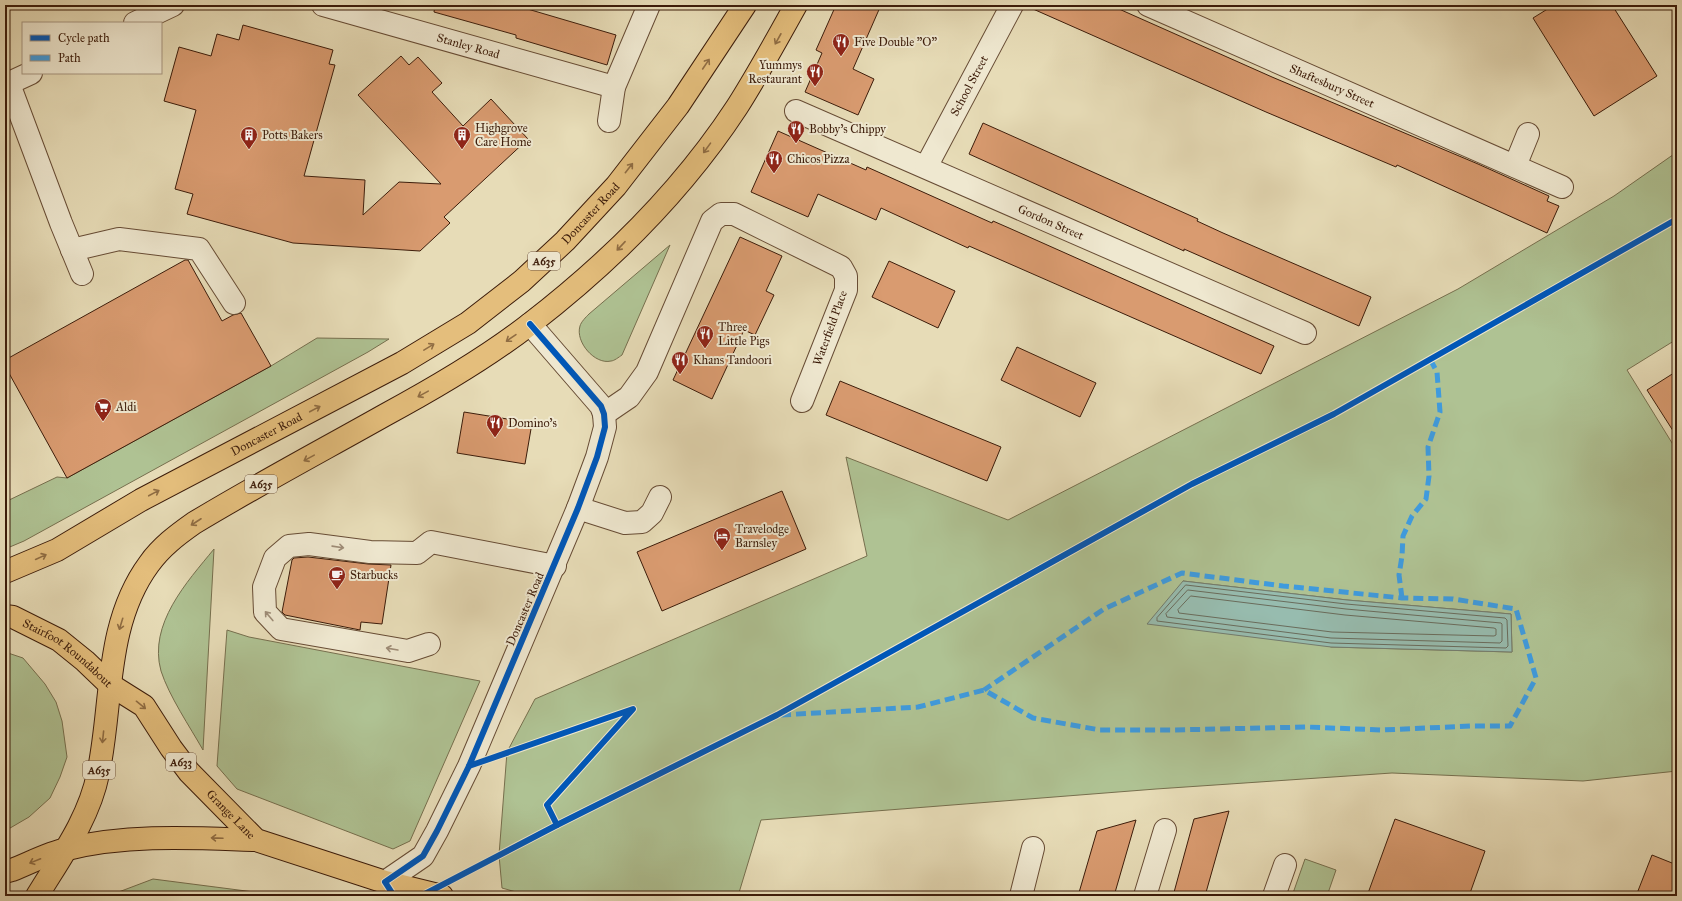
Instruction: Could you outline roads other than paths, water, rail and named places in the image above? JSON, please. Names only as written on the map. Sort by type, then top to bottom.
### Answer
[{"type":"highway","name":"Doncaster Road","points":[[5,572],[57,550],[141,500],[402,363],[468,324],[522,281],[565,242],[616,186],[678,106],[745,5]]},
{"type":"highway","name":"A635","points":[[109,684],[119,629],[128,600],[149,564],[169,542],[194,523],[228,502],[430,390],[530,324],[615,252],[685,177],[736,108],[767,59],[796,5]]},
{"type":"highway","name":"Stairfoot Roundabout","points":[[5,616],[13,618],[59,640],[85,661],[109,684],[98,775],[91,800],[65,849]]},
{"type":"highway","name":"Grange Lane","points":[[109,684],[144,706],[171,748],[189,772],[256,840],[390,889],[442,896]]},
{"type":"highway","name":"A633","points":[[65,849],[140,838],[256,840]]},
{"type":"highway","name":"A635","points":[[37,896],[65,849]]},
{"type":"highway","points":[[5,872],[65,849]]},
{"type":"street","points":[[137,22],[173,5]]},
{"type":"street","name":"Stanley Road","points":[[323,5],[614,87]]},
{"type":"street","points":[[609,121],[614,87],[648,5]]},
{"type":"street","name":"School Street","points":[[926,167],[1012,5]]},
{"type":"street","name":"Shaftesbury Street","points":[[1148,5],[1562,187]]},
{"type":"street","points":[[29,74],[7,84],[82,274]]},
{"type":"street","name":"Gordon Street","points":[[796,110],[1305,333]]},
{"type":"street","points":[[1515,166],[1528,134]]},
{"type":"street","name":"Waterfield Place","points":[[604,414],[629,398],[646,372],[712,221],[721,214],[734,214],[841,267],[846,276],[846,290],[802,401]]},
{"type":"street","points":[[72,250],[120,239],[199,249],[234,303]]},
{"type":"street","points":[[530,324],[592,394],[601,406],[604,414]]},
{"type":"street","name":"Doncaster Road","points":[[390,889],[423,856],[438,831],[469,766],[555,566],[578,508],[597,456],[605,426],[604,414]]},
{"type":"street","points":[[578,508],[625,522],[642,522],[652,512],[660,497]]},
{"type":"street","points":[[429,644],[408,651],[281,629],[265,612],[264,586],[275,558],[289,546],[309,544],[370,552],[417,553],[431,542],[555,566]]},
{"type":"street","points":[[1145,896],[1164,830]]},
{"type":"street","points":[[1021,896],[1033,848]]},
{"type":"street","points":[[1274,896],[1285,865]]},
{"type":"water","points":[[1183,581],[1347,600],[1511,614],[1512,652],[1331,647],[1147,624]]},
{"type":"place","name":"Five Double \"O\"","points":[[841,57]]},
{"type":"place","name":"Yummys Restaurant","points":[[815,87]]},
{"type":"place","name":"Bobby's Chippy","points":[[796,144]]},
{"type":"place","name":"Potts Bakers","points":[[249,150]]},
{"type":"place","name":"Highgrove Care Home","points":[[462,150]]},
{"type":"place","name":"Chicos Pizza","points":[[774,174]]},
{"type":"place","name":"Three Little Pigs","points":[[705,349]]},
{"type":"place","name":"Khans Tandoori","points":[[680,375]]},
{"type":"place","name":"Aldi","points":[[103,422]]},
{"type":"place","name":"Domino's","points":[[495,438]]},
{"type":"place","name":"Travelodge Barnsley","points":[[722,551]]},
{"type":"place","name":"Starbucks","points":[[337,590]]}]
